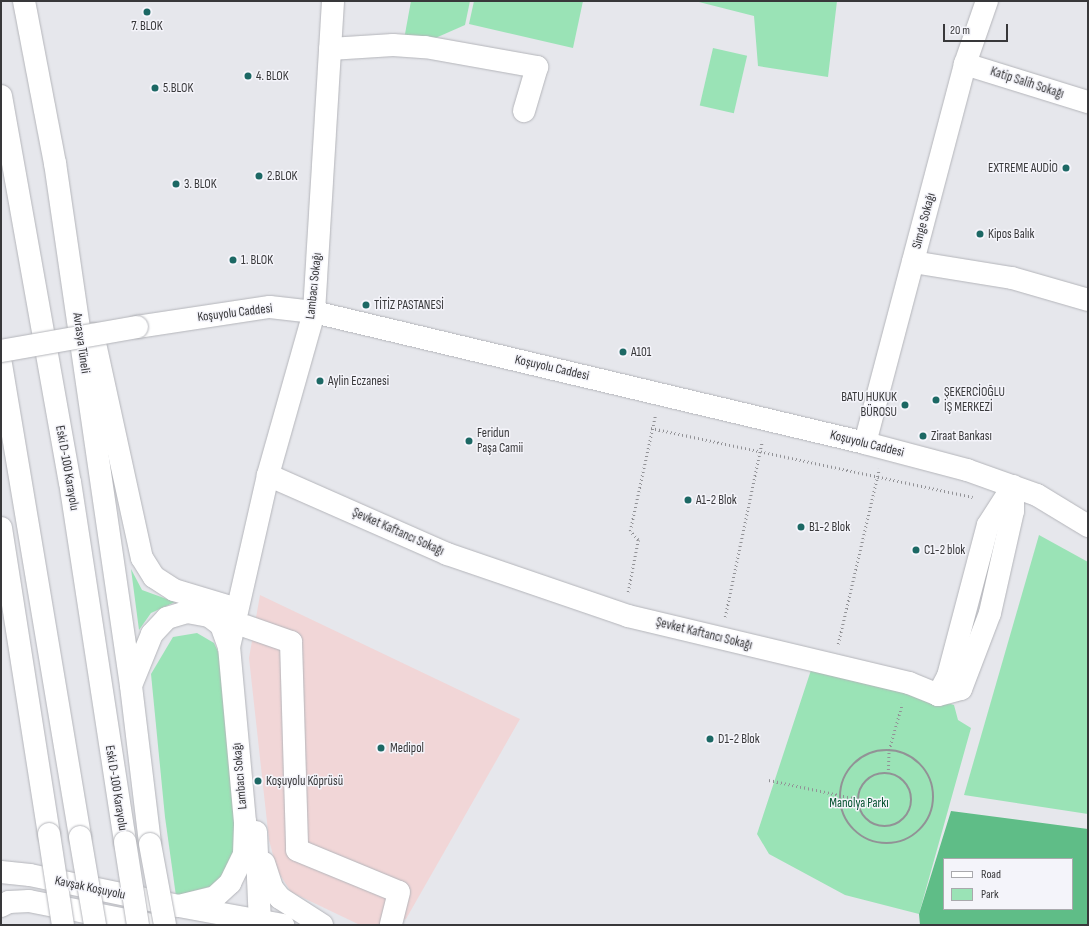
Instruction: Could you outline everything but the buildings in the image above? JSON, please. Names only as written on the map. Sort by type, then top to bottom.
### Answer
[{"type":"main road","name":"Avrasya Tüneli","points":[[24,1],[55,163],[131,686],[150,844],[165,925]]},
{"type":"main road","name":"Lambacı Sokağı","points":[[179,906],[215,897],[230,883],[244,854],[244,822],[229,647],[241,617],[268,475],[314,312],[333,1]]},
{"type":"main road","name":"Simge Sokağı","points":[[874,445],[913,262],[965,64],[987,1]]},
{"type":"main road","points":[[330,49],[393,45],[425,47],[537,67],[524,110]]},
{"type":"main road","name":"Katip Salih Sokağı","points":[[965,64],[1088,102]]},
{"type":"main road","name":"Eski D-100 Karayolu","points":[[1,96],[70,482],[138,925]]},
{"type":"main road","points":[[55,163],[142,558],[154,577],[174,590],[241,617],[291,642],[297,850],[399,892],[391,925]]},
{"type":"main road","points":[[913,262],[1012,278],[1088,300]]},
{"type":"main road","name":"Koşuyolu Caddesi","points":[[1,351],[137,327],[270,307],[314,312],[874,445],[967,470],[1007,495],[1037,495],[1088,526]]},
{"type":"main road","points":[[1,364],[95,925]]},
{"type":"main road","name":"Şevket Kaftancı Sokağı","points":[[268,475],[447,554],[624,614],[833,666],[909,683],[938,695],[961,689],[990,613],[1013,511],[1007,495]]},
{"type":"main road","points":[[1,528],[63,925]]},
{"type":"main road","points":[[131,686],[152,634],[167,618],[187,612],[209,616],[221,624],[229,647]]},
{"type":"main road","name":"Lambacı Sokağı","points":[[241,617],[256,821]]},
{"type":"main road","points":[[256,821],[260,923]]},
{"type":"main road","points":[[256,821],[272,888],[290,906],[322,925]]},
{"type":"main road","name":"Kavşak Koşuyolu","points":[[1,872],[30,875],[260,923],[283,925]]},
{"type":"main road","name":"Kavşak Koşuyolu","points":[[1,906],[9,902],[29,901],[151,925]]},
{"type":"path","points":[[624,614],[638,540],[630,531],[651,428],[663,395]]},
{"type":"path","points":[[721,638],[766,419]]},
{"type":"path","points":[[651,428],[877,477],[1007,495]]},
{"type":"path","points":[[833,666],[877,477],[874,445]]},
{"type":"path","points":[[888,774],[889,750],[909,683]]},
{"type":"path","points":[[889,750],[905,753],[918,762],[929,774],[934,790],[934,806],[928,821],[918,834],[904,842],[888,844],[873,842],[860,835],[849,825],[842,811],[840,796],[843,782],[850,768],[860,758],[874,752],[889,750]]},
{"type":"path","points":[[888,774],[904,781],[912,797],[908,814],[902,821],[887,827],[870,822],[859,808],[858,799],[862,787],[871,777],[888,774]]},
{"type":"path","points":[[769,780],[858,799]]},
{"type":"shaded area","name":"Medipol","points":[[260,595],[520,719],[406,919],[392,925],[360,925],[291,892],[277,870],[269,840],[249,658]]},
{"type":"green space","points":[[411,1],[470,1],[465,25],[415,47],[403,45]]},
{"type":"green space","points":[[474,1],[583,1],[573,48],[469,24]]},
{"type":"green space","points":[[695,1],[837,1],[828,77],[758,66],[754,16]]},
{"type":"green space","points":[[713,48],[747,56],[734,113],[700,105]]},
{"type":"green space","points":[[1039,535],[1088,562],[1088,814],[964,795]]},
{"type":"green space","points":[[131,569],[142,590],[175,602],[151,613],[139,630]]},
{"type":"green space","points":[[197,633],[214,643],[223,662],[236,847],[224,874],[212,886],[176,896],[165,817],[151,674],[173,637]]},
{"type":"green space","name":"Manolya Parkı","points":[[813,664],[954,705],[958,720],[971,728],[919,914],[845,895],[769,854],[757,834]]},
{"type":"green space","points":[[951,811],[1088,829],[1088,925],[920,925],[919,914]]},
{"type":"place","name":"7. BLOK","points":[[147,12]]},
{"type":"place","name":"4. BLOK","points":[[248,76]]},
{"type":"place","name":"5.BLOK","points":[[155,88]]},
{"type":"place","name":"EXTREME AUDİO","points":[[1066,168]]},
{"type":"place","name":"2.BLOK","points":[[259,176]]},
{"type":"place","name":"3. BLOK","points":[[176,184]]},
{"type":"place","name":"Kipos Balık","points":[[980,234]]},
{"type":"place","name":"1. BLOK","points":[[233,260]]},
{"type":"place","name":"TİTİZ PASTANESİ","points":[[366,305]]},
{"type":"place","name":"A101","points":[[623,352]]},
{"type":"place","name":"Aylin Eczanesi","points":[[320,381]]},
{"type":"place","name":"ŞEKERCİOĞLU İŞ MERKEZİ","points":[[936,400]]},
{"type":"place","name":"BATU HUKUK BÜROSU","points":[[905,405]]},
{"type":"place","name":"Ziraat Bankası","points":[[923,436]]},
{"type":"place","name":"Feridun Paşa Camii","points":[[469,441]]},
{"type":"place","name":"A1-2 Blok","points":[[688,500]]},
{"type":"place","name":"B1-2 Blok","points":[[801,527]]},
{"type":"place","name":"C1-2 blok","points":[[916,550]]},
{"type":"place","name":"D1-2 Blok","points":[[710,739]]},
{"type":"place","name":"Medipol","points":[[381,748]]},
{"type":"place","name":"Koşuyolu Köprüsü","points":[[258,781]]}]
